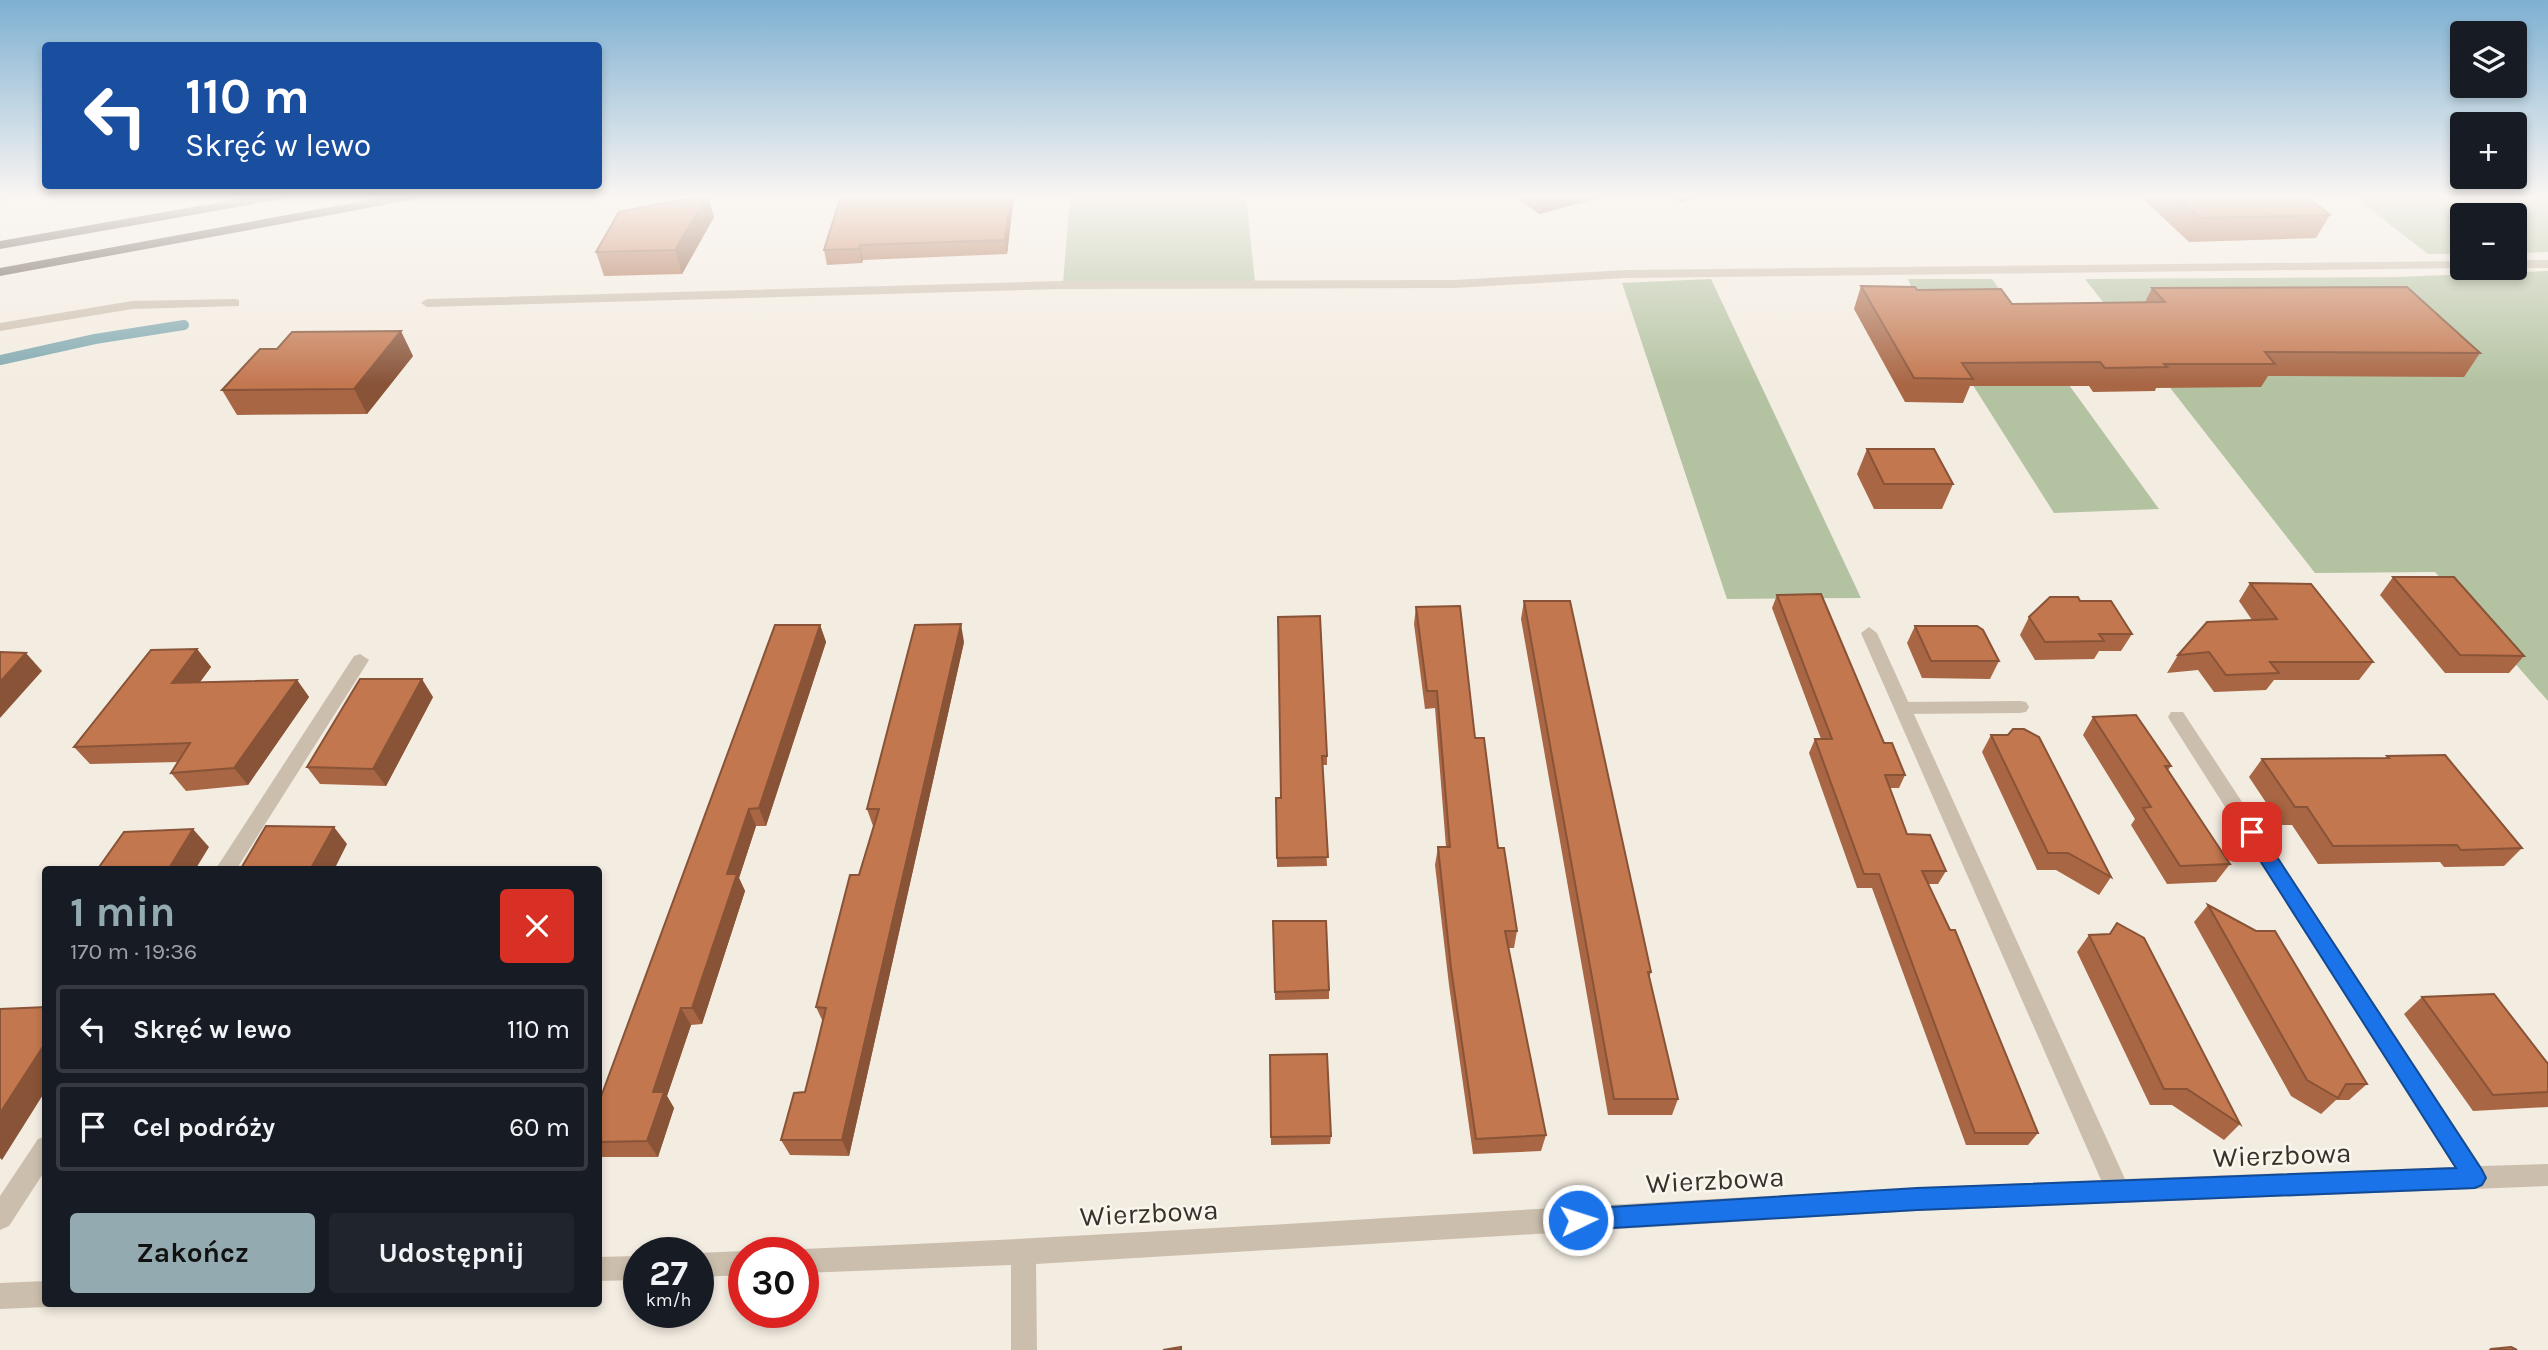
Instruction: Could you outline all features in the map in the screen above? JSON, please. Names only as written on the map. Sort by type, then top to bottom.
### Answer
[{"type":"highway","points":[[0,272],[70,259]]},
{"type":"street","points":[[2527,264],[2548,264]]},
{"type":"street","points":[[427,303],[1061,285],[1454,284],[1625,274],[2450,265]]},
{"type":"street","points":[[0,327],[132,305],[234,303]]},
{"type":"street","points":[[1869,633],[2119,1193]]},
{"type":"street","points":[[228,866],[360,660]]},
{"type":"street","points":[[1903,708],[2020,707]]},
{"type":"street","points":[[2177,717],[2475,1178]]},
{"type":"street","points":[[0,1218],[42,1153]]},
{"type":"street","name":"Wierzbowa","points":[[819,1260],[1023,1252],[1904,1200],[2548,1175]]},
{"type":"street","points":[[1023,1252],[1024,1350]]},
{"type":"street","points":[[602,1269],[623,1268]]},
{"type":"street","points":[[0,1296],[42,1294]]},
{"type":"green space","points":[[1065,259],[1253,259],[1255,282],[1063,283]]},
{"type":"green space","points":[[2548,271],[2548,701],[2435,572],[2315,573],[2085,279],[2450,275],[2450,280],[2527,280],[2527,272]]},
{"type":"green space","points":[[1711,279],[1861,598],[1727,599],[1622,283]]},
{"type":"green space","points":[[1908,279],[1992,279],[2159,509],[2054,513]]},
{"type":"building","points":[[1861,286],[1915,287],[1917,290],[2001,289],[2012,304],[2165,302],[2152,288],[2407,287],[2480,353],[2265,352],[2275,364],[2164,364],[2167,367],[2105,368],[2100,362],[1962,363],[1973,379],[1914,378]]},
{"type":"building","points":[[401,331],[354,389],[222,390],[260,349],[277,349],[292,332]]},
{"type":"building","points":[[1867,449],[1934,449],[1953,484],[1884,484]]},
{"type":"building","points":[[2393,577],[2454,577],[2524,656],[2460,655]]},
{"type":"building","points":[[2250,583],[2311,584],[2373,662],[2270,662],[2279,673],[2226,675],[2209,652],[2178,655],[2207,622],[2277,619]]},
{"type":"building","points":[[1821,594],[1884,743],[1892,743],[1905,775],[1885,775],[1907,834],[1930,835],[1946,871],[1922,871],[1950,930],[1955,930],[2038,1133],[1975,1133],[1879,874],[1864,874],[1815,739],[1832,739],[1777,595]]},
{"type":"building","points":[[2050,597],[2111,601],[2132,634],[2099,634],[2104,641],[2045,642],[2029,617]]},
{"type":"building","points":[[1524,601],[1570,601],[1651,972],[1648,972],[1678,1099],[1614,1099]]},
{"type":"building","points":[[1460,606],[1475,738],[1484,738],[1498,848],[1504,848],[1517,931],[1505,931],[1546,1135],[1476,1139],[1451,968],[1438,847],[1450,847],[1437,691],[1427,691],[1416,607]]},
{"type":"building","points":[[1320,616],[1327,756],[1322,756],[1328,857],[1277,858],[1276,798],[1281,798],[1278,617]]},
{"type":"building","points":[[961,624],[842,1140],[781,1140],[794,1093],[805,1092],[826,1008],[816,1007],[850,875],[859,875],[879,809],[867,809],[915,625]]},
{"type":"building","points":[[775,625],[820,625],[759,808],[749,809],[727,874],[737,874],[692,1008],[681,1008],[653,1092],[664,1092],[647,1141],[602,1142],[602,1094]]},
{"type":"building","points":[[1915,626],[1977,626],[1983,630],[1999,661],[1931,661]]},
{"type":"building","points":[[197,649],[172,683],[297,680],[234,768],[171,773],[190,743],[74,747],[151,650]]},
{"type":"building","points":[[0,652],[26,653],[0,682]]},
{"type":"building","points":[[360,679],[422,679],[373,769],[307,767]]},
{"type":"building","points":[[2136,715],[2171,766],[2165,766],[2230,864],[2180,866],[2143,808],[2151,807],[2093,717]]},
{"type":"building","points":[[2013,729],[2024,729],[2039,737],[2111,877],[2068,853],[2048,853],[1991,735],[2008,735]]},
{"type":"building","points":[[2445,755],[2522,848],[2461,850],[2457,845],[2333,846],[2307,807],[2295,807],[2262,759],[2389,758],[2387,756]]},
{"type":"building","points":[[266,826],[334,827],[312,866],[242,866]]},
{"type":"building","points":[[193,829],[170,866],[100,866],[124,832]]},
{"type":"building","points":[[2208,905],[2256,931],[2275,931],[2367,1084],[2346,1084],[2338,1098],[2307,1080]]},
{"type":"building","points":[[1273,921],[1326,921],[1329,990],[1275,992]]},
{"type":"building","points":[[2117,923],[2144,938],[2240,1124],[2187,1089],[2164,1089],[2089,935],[2110,934]]},
{"type":"building","points":[[2494,994],[2548,1064],[2548,1092],[2493,1095],[2422,997]]},
{"type":"building","points":[[42,1007],[42,1048],[0,1113],[0,1009]]},
{"type":"building","points":[[1327,1054],[1331,1136],[1271,1137],[1270,1055]]},
{"type":"building","points":[[2511,1347],[2517,1350],[2490,1350],[2491,1349]]},
{"type":"waterway","points":[[0,360],[95,339],[184,325]]},
{"type":"route","points":[[1578,1220],[1917,1199],[2475,1178],[2252,832]]}]
